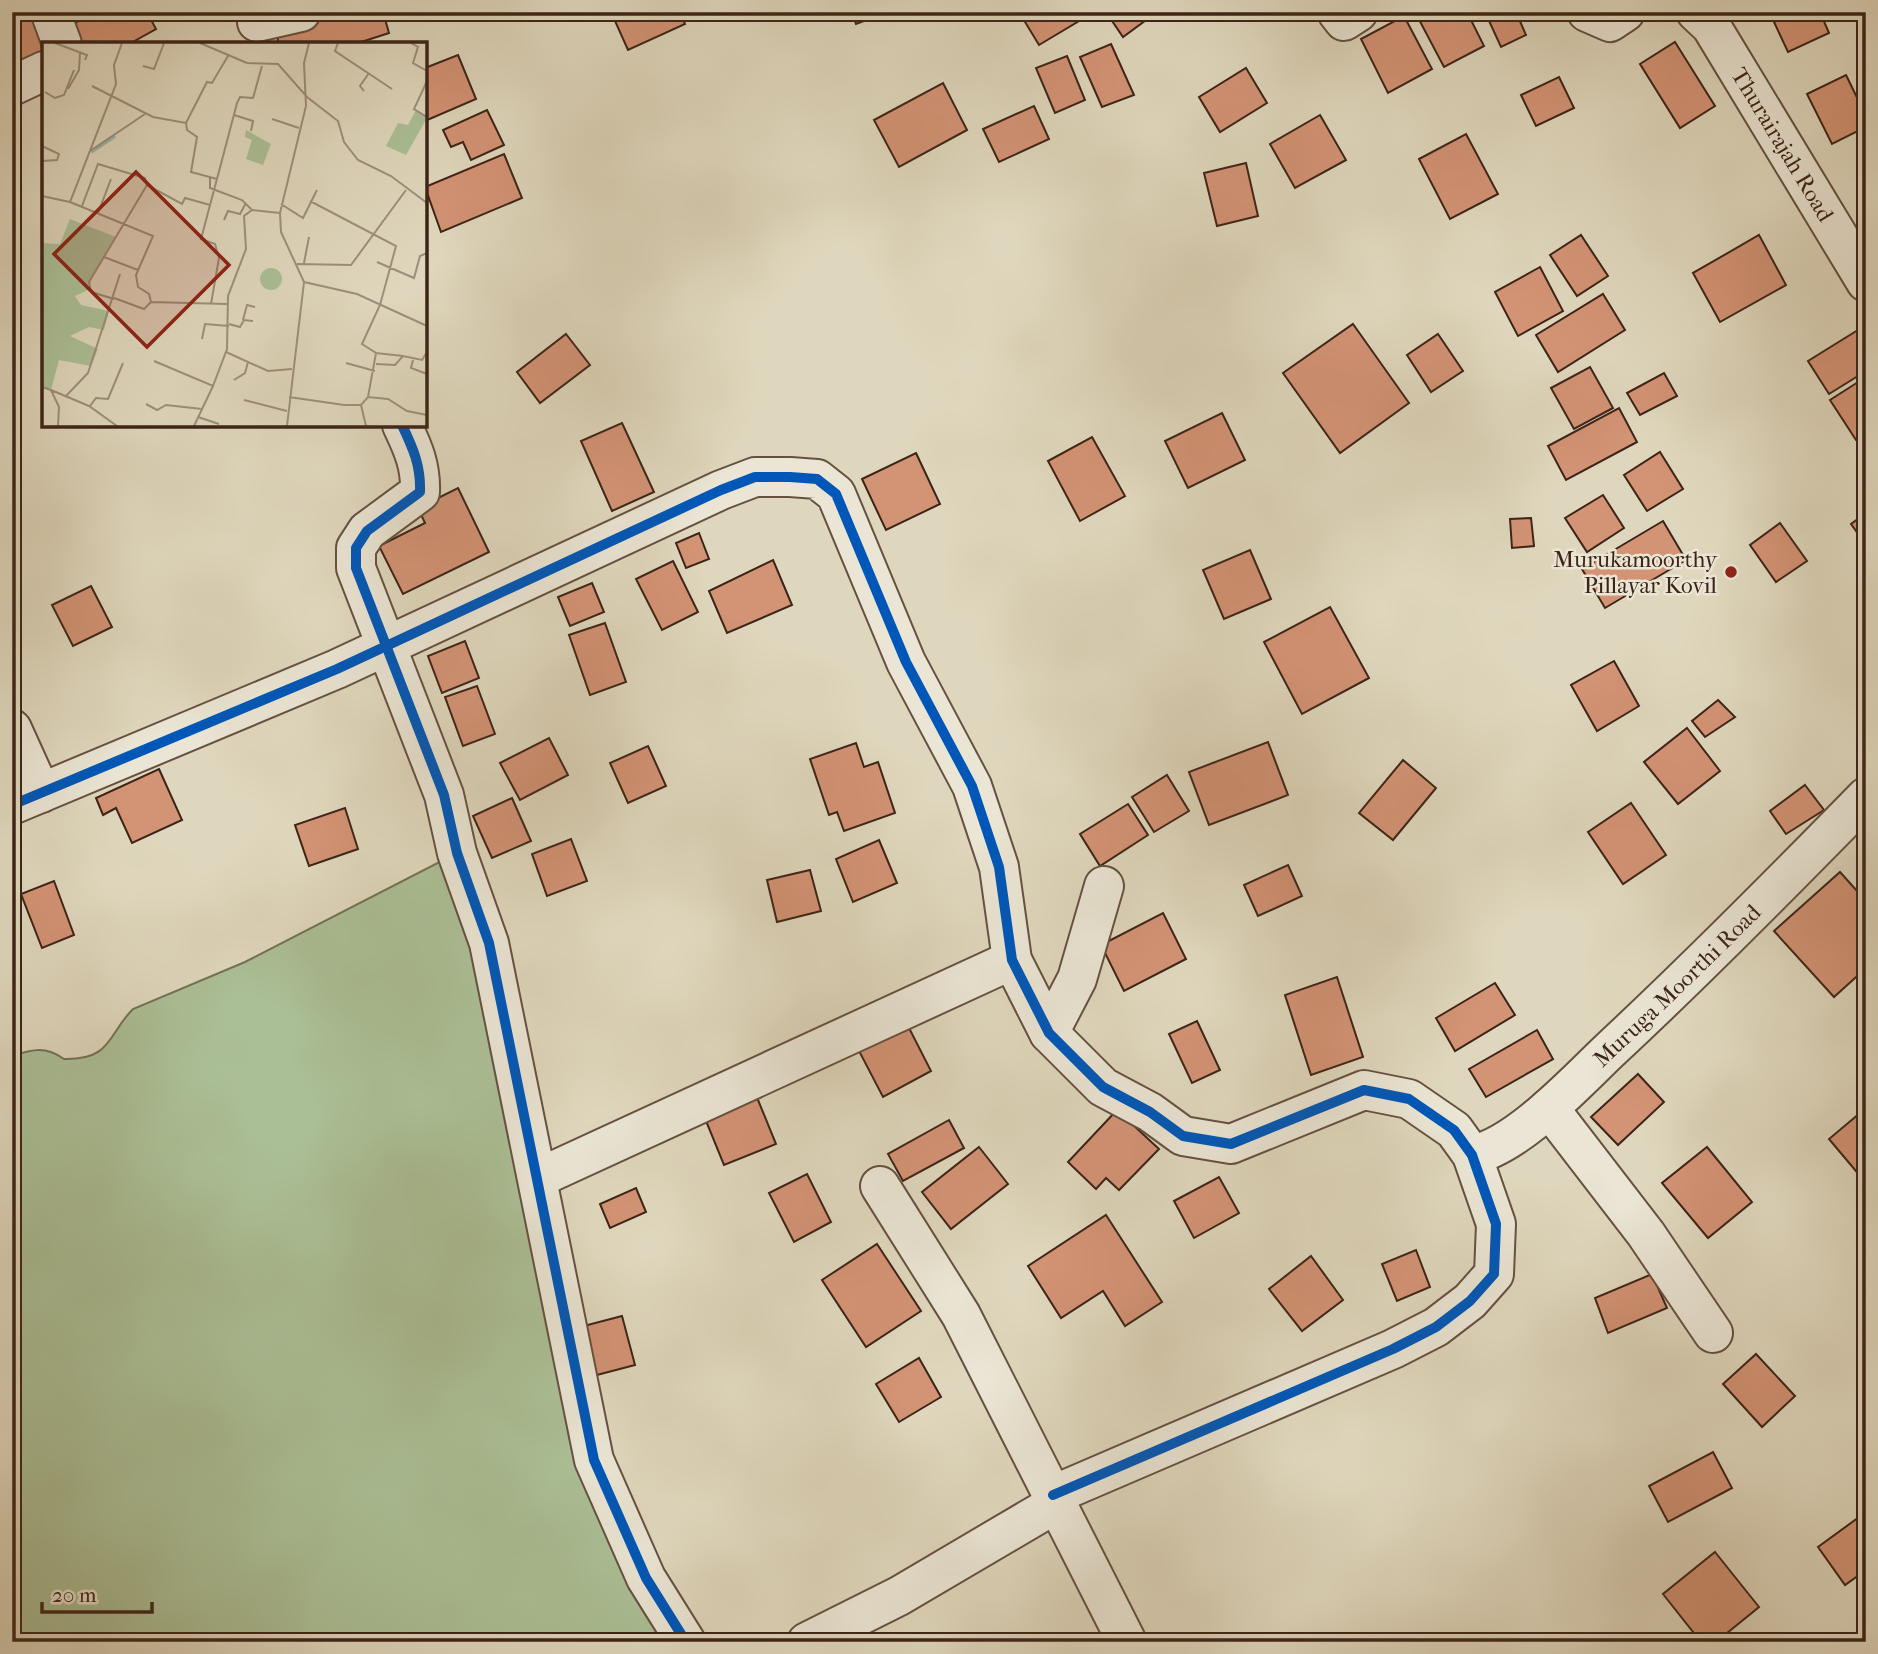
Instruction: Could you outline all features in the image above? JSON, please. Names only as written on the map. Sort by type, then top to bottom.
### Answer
[{"type":"street","points":[[55,12],[51,14],[61,42]]},
{"type":"street","points":[[257,26],[301,12]]},
{"type":"street","points":[[1337,12],[1344,21],[1358,12]]},
{"type":"street","points":[[1587,12],[1610,22],[1625,12]]},
{"type":"street","name":"Thurairajah Road","points":[[1696,12],[1711,26],[1866,282]]},
{"type":"street","points":[[12,86],[42,72]]},
{"type":"street","points":[[403,427],[417,456],[420,492],[368,531],[356,548],[356,568],[444,795],[457,853],[489,943],[594,1461],[646,1578],[686,1642]]},
{"type":"street","points":[[12,729],[27,799],[386,646],[744,481],[755,477],[817,479],[836,494],[906,662],[972,786],[999,867],[1012,960],[1049,1033],[1103,1087],[1150,1112],[1184,1136],[1231,1144],[1364,1090],[1409,1099],[1454,1130],[1472,1155],[1496,1224],[1494,1274],[1470,1301],[1436,1327],[1393,1349],[1055,1499],[899,1596],[807,1642]]},
{"type":"street","name":"Muruga Moorthi Road","points":[[1472,1155],[1491,1151],[1549,1108],[1712,955],[1866,797]]},
{"type":"street","points":[[1049,1033],[1077,979],[1104,886]]},
{"type":"street","points":[[538,1178],[1012,960]]},
{"type":"street","points":[[1549,1108],[1646,1234],[1713,1334]]},
{"type":"street","points":[[880,1186],[961,1315],[1127,1642]]},
{"type":"green space","points":[[457,853],[594,1460],[686,1642],[12,1642],[12,1056],[39,1050],[51,1052],[64,1059],[91,1055],[107,1044],[133,1009],[245,962]]},
{"type":"building","points":[[95,12],[147,12],[156,29],[133,42],[82,42],[73,24]]},
{"type":"building","points":[[329,12],[383,12],[389,33],[361,42],[278,42],[275,29]]},
{"type":"building","points":[[611,12],[680,12],[685,24],[628,50]]},
{"type":"building","points":[[852,12],[888,12],[856,24]]},
{"type":"building","points":[[1019,12],[1088,12],[1089,15],[1039,45]]},
{"type":"building","points":[[1106,12],[1157,12],[1123,37]]},
{"type":"building","points":[[1415,12],[1467,12],[1484,46],[1444,67]]},
{"type":"building","points":[[1485,12],[1516,12],[1526,35],[1501,47]]},
{"type":"building","points":[[1795,12],[1820,12],[1829,33],[1788,52],[1774,22]]},
{"type":"building","points":[[31,13],[43,42],[42,55],[12,68],[12,22]]},
{"type":"building","points":[[1404,16],[1432,69],[1388,93],[1361,39]]},
{"type":"building","points":[[1675,42],[1715,106],[1680,128],[1640,64]]},
{"type":"building","points":[[1111,44],[1134,95],[1102,107],[1080,57]]},
{"type":"building","points":[[458,55],[476,99],[427,120],[427,67]]},
{"type":"building","points":[[1067,56],[1085,100],[1055,113],[1036,68]]},
{"type":"building","points":[[1246,68],[1267,103],[1220,132],[1199,97]]},
{"type":"building","points":[[1846,75],[1866,116],[1866,127],[1832,144],[1807,94]]},
{"type":"building","points":[[1559,77],[1574,108],[1536,126],[1521,95]]},
{"type":"building","points":[[943,83],[967,130],[899,167],[874,120]]},
{"type":"building","points":[[1034,106],[1049,139],[999,162],[983,129]]},
{"type":"building","points":[[487,110],[504,145],[471,160],[463,142],[451,147],[443,130]]},
{"type":"building","points":[[1320,115],[1346,160],[1295,188],[1270,144]]},
{"type":"building","points":[[1466,134],[1498,194],[1450,219],[1419,159]]},
{"type":"building","points":[[504,154],[522,198],[441,232],[427,186]]},
{"type":"building","points":[[1246,163],[1258,216],[1217,226],[1204,173]]},
{"type":"building","points":[[1581,235],[1608,276],[1577,296],[1550,255]]},
{"type":"building","points":[[1759,235],[1786,285],[1720,322],[1693,273]]},
{"type":"building","points":[[1540,267],[1563,311],[1518,336],[1495,292]]},
{"type":"building","points":[[1603,294],[1625,330],[1558,372],[1536,335]]},
{"type":"building","points":[[1353,324],[1409,403],[1340,453],[1283,373]]},
{"type":"building","points":[[1866,325],[1866,371],[1829,394],[1808,361]]},
{"type":"building","points":[[566,334],[590,365],[540,403],[517,372]]},
{"type":"building","points":[[1438,334],[1463,371],[1431,392],[1407,355]]},
{"type":"building","points":[[1590,367],[1613,408],[1574,429],[1551,388]]},
{"type":"building","points":[[1664,373],[1677,396],[1640,415],[1627,393]]},
{"type":"building","points":[[1866,377],[1866,434],[1856,440],[1830,400]]},
{"type":"building","points":[[1619,408],[1637,442],[1566,480],[1548,446]]},
{"type":"building","points":[[1222,413],[1245,460],[1188,488],[1165,441]]},
{"type":"building","points":[[622,423],[654,492],[612,511],[581,441]]},
{"type":"building","points":[[1092,437],[1125,496],[1080,521],[1048,461]]},
{"type":"building","points":[[1660,452],[1683,489],[1647,511],[1624,475]]},
{"type":"building","points":[[916,453],[940,504],[886,530],[862,479]]},
{"type":"building","points":[[458,488],[489,552],[403,594],[379,546],[425,523],[418,508]]},
{"type":"building","points":[[1603,495],[1624,528],[1587,552],[1565,518]]},
{"type":"building","points":[[1866,513],[1866,545],[1851,524]]},
{"type":"building","points":[[1531,518],[1534,546],[1512,548],[1510,519]]},
{"type":"building","points":[[1663,521],[1686,560],[1605,608],[1582,569]]},
{"type":"building","points":[[1780,523],[1807,561],[1776,582],[1750,545]]},
{"type":"building","points":[[699,533],[709,559],[686,568],[676,543]]},
{"type":"building","points":[[1250,550],[1271,599],[1224,619],[1203,570]]},
{"type":"building","points":[[773,560],[792,605],[727,633],[709,591]]},
{"type":"building","points":[[673,561],[698,612],[662,630],[636,579]]},
{"type":"building","points":[[592,583],[604,612],[570,626],[558,597]]},
{"type":"building","points":[[91,586],[112,627],[73,646],[52,605]]},
{"type":"building","points":[[1330,607],[1369,678],[1302,714],[1264,642]]},
{"type":"building","points":[[605,623],[626,682],[590,695],[569,635]]},
{"type":"building","points":[[465,641],[479,678],[442,693],[428,656]]},
{"type":"building","points":[[1614,661],[1639,706],[1597,731],[1571,685]]},
{"type":"building","points":[[477,686],[495,734],[463,746],[445,697]]},
{"type":"building","points":[[1718,700],[1735,717],[1705,737],[1692,721]]},
{"type":"building","points":[[1687,728],[1720,771],[1678,804],[1644,762]]},
{"type":"building","points":[[549,738],[568,775],[520,800],[500,763]]},
{"type":"building","points":[[1268,742],[1288,795],[1209,825],[1189,772]]},
{"type":"building","points":[[856,743],[864,767],[878,762],[895,813],[844,831],[837,812],[829,815],[810,759]]},
{"type":"building","points":[[648,746],[666,786],[628,803],[610,763]]},
{"type":"building","points":[[1403,760],[1436,788],[1393,840],[1359,813]]},
{"type":"building","points":[[159,769],[182,820],[132,843],[116,808],[103,815],[96,798]]},
{"type":"building","points":[[1167,775],[1189,811],[1154,832],[1132,797]]},
{"type":"building","points":[[1805,785],[1824,810],[1786,834],[1770,811]]},
{"type":"building","points":[[512,798],[531,841],[492,858],[473,816]]},
{"type":"building","points":[[1631,803],[1666,855],[1623,884],[1588,832]]},
{"type":"building","points":[[1128,804],[1148,835],[1100,866],[1080,834]]},
{"type":"building","points":[[345,808],[358,849],[309,866],[295,825]]},
{"type":"building","points":[[571,839],[587,881],[547,896],[532,854]]},
{"type":"building","points":[[879,840],[897,883],[853,902],[836,859]]},
{"type":"building","points":[[1288,865],[1302,896],[1258,916],[1244,885]]},
{"type":"building","points":[[810,870],[821,911],[777,922],[767,880]]},
{"type":"building","points":[[1840,872],[1866,901],[1866,968],[1834,997],[1774,931]]},
{"type":"building","points":[[54,881],[74,935],[42,948],[21,894]]},
{"type":"building","points":[[1163,913],[1186,959],[1124,991],[1101,945]]},
{"type":"building","points":[[1337,977],[1363,1057],[1311,1075],[1285,995]]},
{"type":"building","points":[[1495,983],[1515,1015],[1455,1051],[1436,1018]]},
{"type":"building","points":[[1197,1021],[1220,1070],[1192,1083],[1169,1034]]},
{"type":"building","points":[[907,1024],[931,1071],[883,1097],[858,1049]]},
{"type":"building","points":[[1537,1030],[1553,1059],[1486,1097],[1469,1069]]},
{"type":"building","points":[[1638,1074],[1664,1102],[1618,1145],[1591,1117]]},
{"type":"building","points":[[756,1095],[776,1144],[724,1165],[704,1116]]},
{"type":"building","points":[[1866,1108],[1866,1183],[1829,1139]]},
{"type":"building","points":[[1117,1110],[1159,1149],[1119,1190],[1106,1178],[1096,1189],[1068,1162]]},
{"type":"building","points":[[949,1120],[964,1148],[903,1181],[888,1154]]},
{"type":"building","points":[[979,1147],[1008,1184],[951,1229],[922,1192]]},
{"type":"building","points":[[1707,1147],[1752,1202],[1708,1238],[1662,1183]]},
{"type":"building","points":[[807,1174],[831,1222],[794,1242],[769,1193]]},
{"type":"building","points":[[1219,1177],[1239,1213],[1194,1238],[1174,1201]]},
{"type":"building","points":[[636,1188],[646,1212],[610,1228],[600,1204]]},
{"type":"building","points":[[1106,1215],[1162,1302],[1125,1326],[1103,1291],[1061,1318],[1028,1266]]},
{"type":"building","points":[[877,1244],[921,1311],[866,1347],[822,1280]]},
{"type":"building","points":[[1416,1250],[1430,1287],[1397,1301],[1382,1264]]},
{"type":"building","points":[[1311,1256],[1343,1300],[1302,1331],[1269,1289]]},
{"type":"building","points":[[1652,1274],[1667,1308],[1608,1333],[1595,1298]]},
{"type":"building","points":[[622,1316],[635,1365],[593,1376],[580,1327]]},
{"type":"building","points":[[1756,1354],[1795,1396],[1762,1427],[1723,1384]]},
{"type":"building","points":[[919,1358],[941,1397],[899,1422],[876,1384]]},
{"type":"building","points":[[1713,1452],[1732,1488],[1668,1522],[1649,1486]]},
{"type":"building","points":[[1866,1512],[1866,1570],[1845,1585],[1818,1547]]},
{"type":"building","points":[[1715,1552],[1759,1607],[1716,1642],[1701,1642],[1663,1594]]},
{"type":"cycle path","points":[[403,427],[416,457],[420,492],[367,531],[356,548],[356,568],[444,795],[457,853],[489,943],[594,1460],[646,1578],[686,1642]]},
{"type":"cycle path","points":[[12,805],[337,669],[721,490],[755,477],[817,479],[836,494],[906,662],[972,786],[999,867],[1012,960],[1049,1033],[1103,1087],[1150,1112],[1183,1136],[1231,1144],[1364,1090],[1409,1099],[1454,1130],[1472,1155],[1496,1224],[1494,1274],[1470,1301],[1436,1327],[1393,1349],[1053,1495]]},
{"type":"place","name":"Murukamoorthy Pillayar Kovil","points":[[1731,572]]}]
